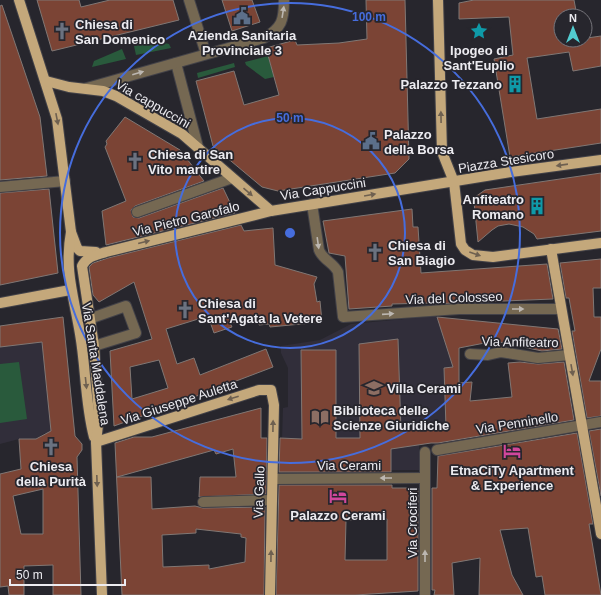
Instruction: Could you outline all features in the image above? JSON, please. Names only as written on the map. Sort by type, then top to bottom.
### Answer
[{"type":"main road","points":[[19,0],[57,119],[71,232],[80,252],[106,252]]},
{"type":"main road","points":[[440,0],[442,152],[454,182]]},
{"type":"main road","name":"Via cappuccini","points":[[46,81],[69,87],[87,88],[116,96],[182,134],[198,147]]},
{"type":"main road","name":"Via Cappuccini","points":[[198,147],[271,211],[454,182]]},
{"type":"main road","name":"Piazza Stesicoro","points":[[601,160],[454,182],[461,244],[465,250],[473,255],[493,257],[601,243]]},
{"type":"main road","name":"Via Pietro Garofalo","points":[[106,252],[271,211]]},
{"type":"main road","name":"Via Santa Maddalena","points":[[71,232],[67,249],[67,269],[80,334],[89,418],[96,442]]},
{"type":"main road","points":[[551,249],[560,309],[600,518],[601,534]]},
{"type":"main road","name":"Via Santa Maddalena","points":[[102,595],[96,442],[99,417],[94,346],[82,266],[89,257],[106,252]]},
{"type":"main road","points":[[0,303],[70,290]]},
{"type":"main road","name":"Via Giuseppe Auletta","points":[[96,442],[259,390],[271,390]]},
{"type":"main road","name":"Via Gallo","points":[[270,595],[274,405],[271,390]]},
{"type":"street","points":[[189,0],[206,54]]},
{"type":"street","points":[[87,88],[264,38],[276,31],[284,13],[284,0]]},
{"type":"street","points":[[176,63],[198,147]]},
{"type":"street","points":[[137,212],[232,178]]},
{"type":"street","points":[[0,187],[64,182]]},
{"type":"street","name":"Via del Colosseo","points":[[312,204],[319,250],[321,254],[336,267],[338,272],[343,317],[459,309],[560,309]]},
{"type":"street","points":[[89,319],[126,306],[136,333],[94,346]]},
{"type":"street","name":"Via Anfiteatro","points":[[470,354],[488,355],[502,352],[538,358],[569,355]]},
{"type":"street","name":"Via Penninello","points":[[437,450],[601,422]]},
{"type":"street","name":"Via Crociferi","points":[[425,452],[425,595]]},
{"type":"street","name":"Via Cerami","points":[[273,479],[425,478]]},
{"type":"street","points":[[203,502],[272,500]]},
{"type":"shaded area","name":"Villa Cerami","points":[[436,316],[459,367],[460,415],[453,430],[431,434],[431,443],[419,445],[419,470],[281,471],[283,408],[288,407],[288,368],[281,353],[281,346],[320,340],[351,324]]},
{"type":"shaded area","points":[[63,317],[73,416],[50,417],[51,433],[45,433],[36,439],[19,439],[0,444],[0,326]]},
{"type":"green space","points":[[160,42],[169,44],[171,48],[136,55],[134,46]]},
{"type":"green space","points":[[122,49],[126,59],[92,67],[94,61]]},
{"type":"green space","points":[[268,56],[274,77],[265,79],[246,65],[245,62]]},
{"type":"green space","points":[[234,63],[235,67],[198,78],[197,73]]},
{"type":"green space","points":[[19,362],[27,419],[0,423],[0,364]]},
{"type":"building","points":[[37,0],[79,0],[81,7],[110,0],[173,0],[179,20],[52,51]]},
{"type":"building","name":"Azienda Sanitaria Provinciale 3","points":[[222,0],[252,0],[260,22],[232,31]]},
{"type":"building","points":[[366,0],[405,0],[409,159],[395,173],[278,191],[262,187],[213,146],[196,81],[234,71],[244,105],[279,95],[266,48],[295,40],[297,45],[339,43],[367,39]]},
{"type":"building","points":[[474,0],[574,0],[576,8],[553,8],[553,48],[593,48],[593,37],[601,36],[601,66],[573,71],[569,52],[527,58],[537,119],[601,109],[601,143],[510,157],[494,59],[513,55],[509,17],[459,19],[459,3]]},
{"type":"building","points":[[2,5],[40,117],[47,176],[0,180],[0,6]]},
{"type":"building","points":[[125,117],[180,150],[204,181],[135,206],[131,210],[133,217],[139,218],[223,188],[235,213],[106,245],[102,211],[126,201],[105,147],[107,144],[106,141]]},
{"type":"building","name":"Anfiteatro Romano","points":[[601,173],[601,231],[537,239],[534,234],[523,227],[509,224],[498,226],[478,242],[474,202],[475,197],[485,190]]},
{"type":"building","points":[[49,189],[58,273],[0,285],[0,193]]},
{"type":"building","points":[[412,209],[413,227],[418,227],[421,273],[547,264],[553,299],[431,304],[392,304],[392,306],[349,309],[345,256],[329,253],[323,221]]},
{"type":"building","points":[[241,225],[244,231],[273,228],[275,265],[317,277],[314,284],[317,302],[320,301],[322,322],[270,327],[269,324],[259,325],[258,318],[230,323],[232,327],[214,333],[208,316],[166,329],[177,364],[194,358],[200,375],[266,349],[273,367],[114,426],[110,351],[152,339],[134,282],[99,302],[93,295],[89,267],[93,263]],"holes":[[[159,360],[168,388],[132,399],[130,367]]]},
{"type":"building","points":[[601,259],[601,288],[593,288],[594,317],[601,317],[601,349],[589,381],[601,381],[601,416],[587,418],[572,331],[575,331],[569,298],[566,298],[560,263]]},
{"type":"building","points":[[63,317],[75,436],[82,444],[82,450],[77,457],[81,595],[53,595],[53,565],[24,566],[24,595],[9,595],[8,586],[0,587],[0,474],[21,469],[19,439],[36,439],[51,431],[42,342],[0,347],[0,326]],"holes":[[[43,489],[43,534],[21,534],[13,496]]]},
{"type":"building","points":[[437,317],[558,329],[562,349],[542,351],[495,341],[459,348],[459,383],[472,382],[470,401],[512,397],[508,363],[520,362],[538,364],[564,362],[574,420],[438,443],[391,449],[391,472],[279,472],[280,438],[302,439],[301,350],[336,350],[336,438],[360,438],[359,344],[398,339],[401,431],[446,427],[444,368],[453,367]]},
{"type":"building","points":[[261,408],[261,438],[267,438],[266,494],[199,497],[200,477],[236,477],[233,449],[216,454],[214,450],[117,477],[151,477],[152,509],[195,506],[203,508],[265,507],[264,595],[122,595],[115,443],[134,437],[152,437]],"holes":[[[196,529],[241,534],[241,537],[246,538],[245,562],[209,569],[209,565],[163,567],[162,535],[196,533]]]},
{"type":"building","points":[[601,429],[601,496],[589,431]]},
{"type":"building","points":[[577,433],[593,524],[589,524],[601,595],[545,595],[542,576],[536,577],[528,528],[500,530],[512,575],[523,595],[479,595],[480,558],[452,563],[454,595],[434,595],[435,590],[432,590],[432,488],[437,488],[438,456]]},
{"type":"building","points":[[279,485],[392,485],[392,488],[418,488],[418,591],[355,595],[276,595]],"holes":[[[387,519],[387,560],[345,560],[346,520]]]},
{"type":"place","name":"Azienda Sanitaria Provinciale 3","points":[[242,16]]},
{"type":"place","name":"Chiesa di San Domenico","points":[[62,31]]},
{"type":"place","name":"Ipogeo di Sant'Euplio","points":[[479,31]]},
{"type":"place","name":"Palazzo Tezzano","points":[[515,84]]},
{"type":"place","name":"Palazzo della Borsa","points":[[371,141]]},
{"type":"place","name":"Chiesa di San Vito martire","points":[[135,161]]},
{"type":"place","name":"Anfiteatro Romano","points":[[537,206]]},
{"type":"place","name":"Chiesa di San Biagio","points":[[375,252]]},
{"type":"place","name":"Chiesa di Sant'Agata la Vetere","points":[[185,310]]},
{"type":"place","name":"Villa Cerami","points":[[374,388]]},
{"type":"place","name":"Biblioteca delle Scienze Giuridiche","points":[[320,417]]},
{"type":"place","name":"Chiesa della Purità","points":[[51,447]]},
{"type":"place","name":"EtnaCiTy Apartment & Experience","points":[[512,451]]},
{"type":"place","name":"Palazzo Cerami","points":[[338,496]]}]
